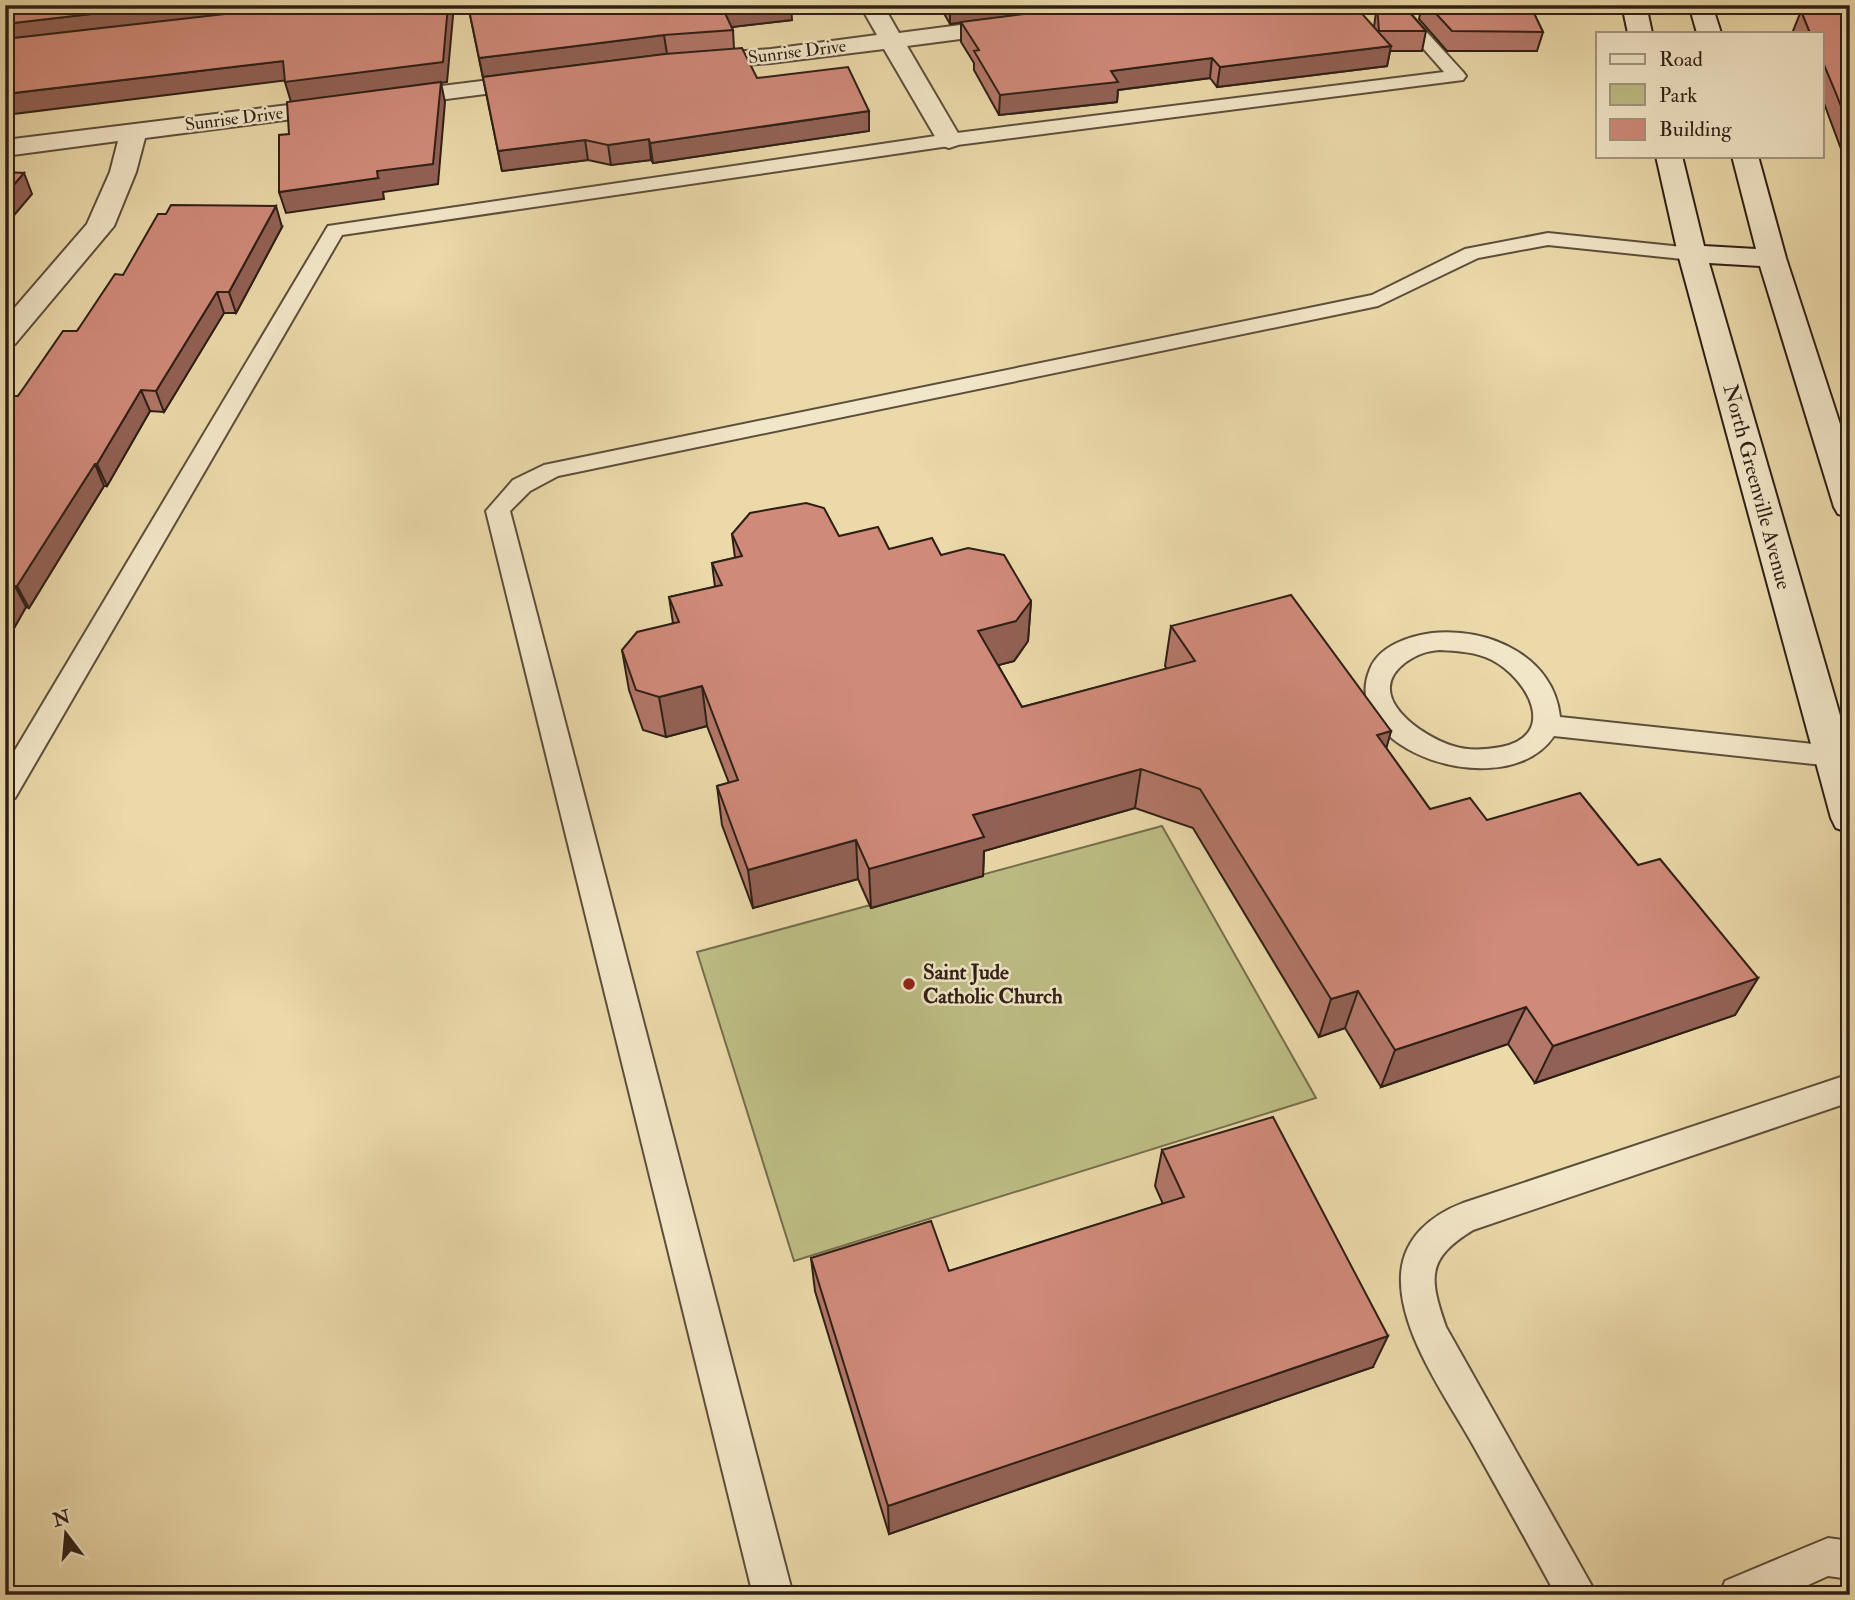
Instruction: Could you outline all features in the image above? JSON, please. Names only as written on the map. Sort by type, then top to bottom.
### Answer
[{"type":"street","points":[[871,5],[949,139]]},
{"type":"street","points":[[1634,5],[1640,32]]},
{"type":"street","points":[[1700,5],[1709,32]]},
{"type":"street","name":"Sunrise Drive","points":[[667,64],[771,56],[1038,22]]},
{"type":"street","name":"Sunrise Drive","points":[[5,148],[558,78]]},
{"type":"street","points":[[5,338],[100,226],[123,172],[134,131]]},
{"type":"street","name":"North Greenville Avenue","points":[[1669,158],[1692,254],[1850,818]]},
{"type":"street","points":[[1746,158],[1772,258],[1850,507]]},
{"type":"street","points":[[1692,254],[1772,258]]},
{"type":"lane","points":[[5,791],[335,230],[949,139],[1457,76],[1393,5]]},
{"type":"lane","points":[[774,1595],[498,511],[509,494],[525,480],[552,470],[1378,300],[1472,253],[1548,239],[1692,254]]},
{"type":"lane","points":[[1440,640],[1472,643],[1503,654],[1529,672],[1544,694],[1548,718],[1544,725],[1538,739],[1516,754],[1486,761],[1451,757],[1418,745],[1393,726],[1379,703],[1377,680],[1389,660],[1410,646],[1440,640]]},
{"type":"lane","points":[[1544,725],[1832,756]]},
{"type":"lane","points":[[1578,1595],[1432,1335],[1417,1295],[1420,1261],[1434,1237],[1463,1218],[1850,1088]]},
{"type":"lane","points":[[1740,1595],[1828,1557],[1850,1560]]},
{"type":"green space","points":[[1162,826],[1316,1098],[794,1261],[697,952]]},
{"type":"building","points":[[5,5],[169,5],[5,24]]},
{"type":"building","points":[[304,5],[448,5],[443,62],[285,82],[283,61],[5,94],[5,39]]},
{"type":"building","points":[[468,5],[750,5],[723,9],[733,30],[664,35],[479,58]]},
{"type":"building","points":[[1095,5],[1297,5],[1305,13],[1356,7],[1391,46],[1220,67],[1212,58],[1111,71],[1118,82],[1000,95],[974,51],[979,50],[961,22]]},
{"type":"building","points":[[1377,5],[1403,5],[1426,31],[1379,31]]},
{"type":"building","points":[[1428,5],[1530,5],[1543,32],[1452,31]]},
{"type":"building","points":[[1801,11],[1850,14],[1850,129],[1824,65],[1824,32],[1810,32]]},
{"type":"building","points":[[742,48],[757,78],[848,67],[869,111],[650,143],[649,139],[608,145],[585,140],[498,151],[483,77],[665,54]]},
{"type":"building","points":[[441,82],[433,164],[377,171],[378,178],[279,192],[279,135],[289,134],[287,102]]},
{"type":"building","points":[[5,172],[24,173],[5,195]]},
{"type":"building","points":[[171,205],[276,206],[229,292],[217,292],[156,391],[141,390],[97,464],[5,602],[5,403],[10,396],[18,396],[63,331],[77,331],[115,274],[123,275],[158,214],[166,214]]},
{"type":"building","points":[[806,503],[824,508],[839,536],[878,527],[889,549],[932,538],[941,555],[968,548],[1004,555],[1031,601],[1016,621],[978,631],[1022,707],[1195,661],[1171,626],[1291,595],[1391,731],[1377,735],[1430,809],[1470,798],[1487,820],[1580,793],[1638,865],[1660,859],[1758,978],[1553,1046],[1526,1007],[1395,1050],[1358,991],[1331,999],[1200,789],[1141,769],[973,815],[984,837],[869,869],[856,840],[748,870],[717,786],[738,780],[702,686],[659,697],[636,690],[622,650],[637,632],[679,622],[669,597],[722,585],[712,563],[742,556],[732,534],[750,513]]},
{"type":"building","points":[[1273,1117],[1388,1336],[888,1506],[811,1258],[931,1221],[949,1271],[1184,1197],[1162,1150]]},
{"type":"place","name":"Saint Jude Catholic Church","points":[[909,984]]}]
